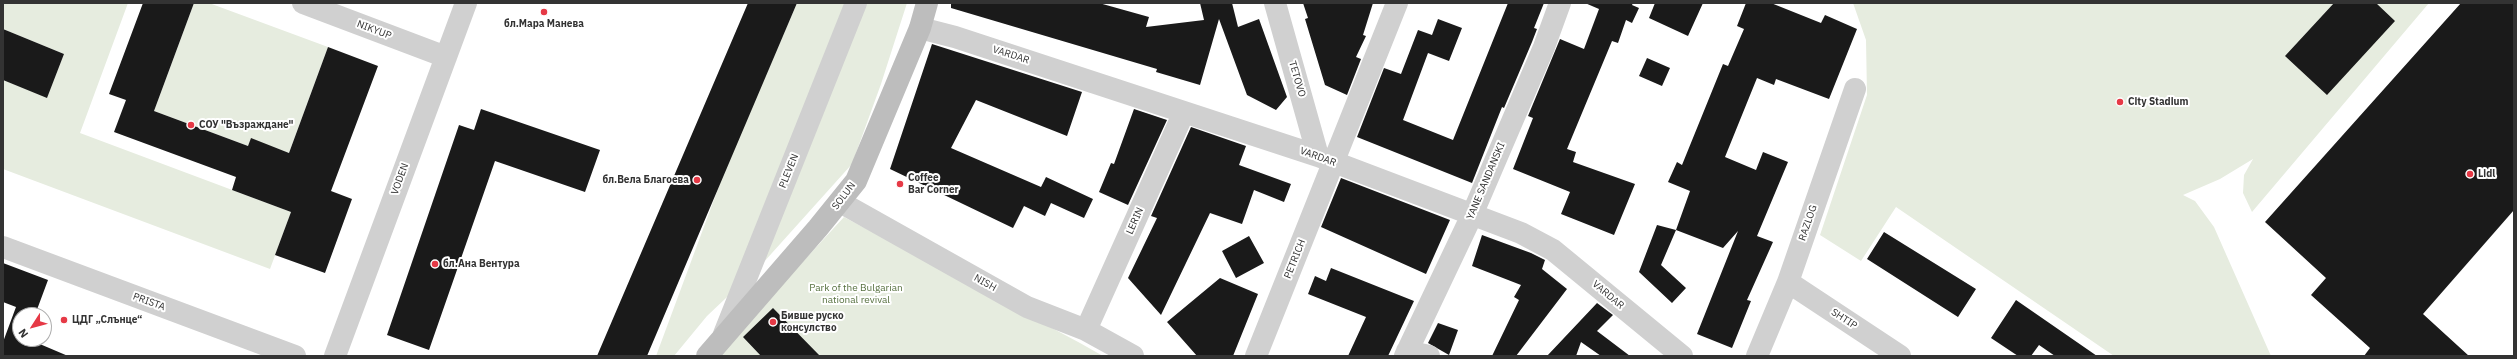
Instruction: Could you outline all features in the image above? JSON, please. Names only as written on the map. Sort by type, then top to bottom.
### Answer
[{"type":"street","name":"NIKYUP","points":[[303,3],[446,57]]},
{"type":"street","name":"VODEN","points":[[335,356],[466,3]]},
{"type":"street","name":"PLEVEN","points":[[722,339],[856,3]]},
{"type":"street","name":"SOLUN","points":[[707,356],[840,202],[856,181],[867,158],[920,28],[927,3]]},
{"type":"street","name":"TETOVO","points":[[1275,3],[1326,159]]},
{"type":"street","name":"PETRICH","points":[[1256,356],[1326,159],[1397,3]]},
{"type":"street","name":"YANE SANDANSKI","points":[[1406,354],[1472,215],[1544,47],[1560,3]]},
{"type":"street","name":"VARDAR","points":[[920,28],[955,37],[1326,159],[1521,234],[1553,250],[1682,356]]},
{"type":"street","name":"RAZLOG","points":[[1757,356],[1788,282],[1855,89]]},
{"type":"street","name":"LERIN","points":[[1086,330],[1184,112]]},
{"type":"street","name":"NISH","points":[[840,202],[1027,307],[1086,330],[1133,356]]},
{"type":"street","name":"PRISTA","points":[[3,247],[296,356]]},
{"type":"street","name":"SHTIP","points":[[1788,282],[1900,356]]},
{"type":"street","points":[[1406,354],[1429,356]]},
{"type":"green space","points":[[3,3],[128,3],[80,133],[291,212],[270,269],[3,169],[3,80],[47,97],[64,54],[3,29]]},
{"type":"green space","points":[[194,3],[209,3],[328,47],[289,153],[251,139],[248,146],[154,111]]},
{"type":"green space","points":[[797,3],[907,3],[881,84],[852,164],[763,263],[707,316],[674,356],[656,356],[725,170]]},
{"type":"green space","points":[[1853,3],[2429,3],[2252,212],[2243,193],[2244,175],[2253,159],[2220,179],[2183,195],[2195,201],[2214,227],[2271,356],[2114,356],[1896,207],[1861,261],[1820,235],[1867,95],[1866,40]]},
{"type":"green space","name":"Park of the Bulgarian national revival","points":[[844,217],[1080,343],[1103,356],[716,356]]},
{"type":"building","name":"СОУ \"Възраждане\"","points":[[143,3],[194,3],[154,111],[248,146],[251,138],[289,153],[328,47],[378,66],[331,191],[352,199],[325,273],[275,255],[291,212],[232,190],[236,177],[114,132],[126,100],[109,94]]},
{"type":"building","name":"бл.Вела Благоева","points":[[748,3],[797,3],[647,356],[597,356]]},
{"type":"building","points":[[951,3],[1099,3],[1149,17],[1146,27],[1204,20],[1200,3],[1232,3],[1238,27],[1259,19],[1287,97],[1276,110],[1247,95],[1219,19],[1200,85],[1156,72],[1157,69],[951,8]]},
{"type":"building","points":[[1303,3],[1373,3],[1363,35],[1366,36],[1356,57],[1361,59],[1347,95],[1325,85],[1305,19],[1308,18]]},
{"type":"building","points":[[1508,3],[1544,3],[1534,28],[1537,29],[1532,42],[1504,108],[1502,107],[1472,183],[1357,137],[1384,68],[1401,74],[1418,30],[1432,35],[1438,19],[1462,28],[1449,61],[1428,53],[1403,120],[1453,140]]},
{"type":"building","points":[[1585,3],[1633,3],[1632,5],[1639,8],[1632,23],[1626,20],[1618,43],[1612,41],[1567,149],[1576,152],[1573,162],[1635,184],[1614,235],[1561,214],[1570,192],[1513,169],[1533,118],[1528,116],[1560,39],[1584,49],[1599,9]]},
{"type":"building","points":[[1655,3],[1703,3],[1688,36],[1649,18]]},
{"type":"building","points":[[1746,3],[1771,3],[1821,23],[1825,15],[1857,29],[1829,99],[1776,79],[1774,85],[1757,78],[1725,157],[1756,170],[1763,152],[1788,162],[1757,236],[1773,242],[1747,300],[1751,301],[1732,348],[1697,334],[1738,231],[1723,248],[1676,230],[1690,191],[1668,182],[1677,162],[1682,165],[1723,64],[1728,66],[1744,29],[1737,26]]},
{"type":"building","points":[[2334,3],[2376,3],[2395,21],[2327,95],[2285,56]]},
{"type":"building","points":[[2461,3],[2514,3],[2514,210],[2423,314],[2469,356],[2364,356],[2370,348],[2311,295],[2326,278],[2265,222]]},
{"type":"building","points":[[3,29],[64,54],[47,98],[3,80]]},
{"type":"building","points":[[932,44],[1082,92],[1067,136],[976,100],[951,148],[1041,187],[1046,177],[1093,199],[1084,218],[1051,203],[1045,216],[1024,206],[1013,228],[890,169]]},
{"type":"building","points":[[1647,58],[1670,68],[1662,86],[1639,76]]},
{"type":"building","name":"бл.Ана Вентура","points":[[481,109],[600,150],[585,192],[495,161],[429,350],[387,335],[459,125],[474,130]]},
{"type":"building","points":[[1134,109],[1167,120],[1128,205],[1099,192],[1111,163],[1114,164]]},
{"type":"building","points":[[1191,127],[1246,146],[1239,165],[1291,184],[1284,202],[1254,190],[1242,224],[1210,213],[1161,315],[1128,278],[1157,218],[1151,216]]},
{"type":"building","points":[[1341,178],[1450,220],[1426,274],[1321,227]]},
{"type":"building","points":[[1657,225],[1676,230],[1661,265],[1686,288],[1672,303],[1639,272]]},
{"type":"building","points":[[1884,232],[1976,289],[1958,317],[1867,259]]},
{"type":"building","points":[[1482,235],[1531,253],[1545,260],[1542,269],[1567,289],[1516,356],[1492,356],[1519,300],[1514,297],[1521,285],[1472,266]]},
{"type":"building","points":[[1249,236],[1264,263],[1236,278],[1222,251]]},
{"type":"building","points":[[3,263],[48,280],[38,307],[16,307],[3,302]]},
{"type":"building","points":[[1331,268],[1414,301],[1388,356],[1348,356],[1366,317],[1308,294],[1315,276],[1326,281]]},
{"type":"building","points":[[1220,278],[1258,294],[1233,356],[1197,356],[1167,322]]},
{"type":"building","points":[[2016,300],[2097,356],[2055,356],[2039,345],[2031,356],[2018,356],[1991,338]]},
{"type":"building","points":[[1597,303],[1613,315],[1597,331],[1630,356],[1601,356],[1581,342],[1576,356],[1547,356]]},
{"type":"building","name":"Бивше руско консулство","points":[[773,308],[820,356],[761,356],[743,337]]},
{"type":"building","points":[[12,318],[12,347],[47,347],[68,356],[3,356],[3,342]]},
{"type":"building","points":[[1438,323],[1458,330],[1449,355],[1428,343]]},
{"type":"place","name":"бл.Мара Манева","points":[[544,12]]},
{"type":"place","name":"City Stadium","points":[[2120,102]]},
{"type":"place","name":"СОУ \"Възраждане\"","points":[[191,125]]},
{"type":"place","name":"Lidl","points":[[2470,174]]},
{"type":"place","name":"бл.Вела Благоева","points":[[697,180]]},
{"type":"place","name":"Coffee Bar Corner","points":[[900,184]]},
{"type":"place","name":"бл.Ана Вентура","points":[[435,264]]},
{"type":"place","name":"ЦДГ „Слънце“","points":[[64,320]]},
{"type":"place","name":"Бивше руско консулство","points":[[773,322]]}]
